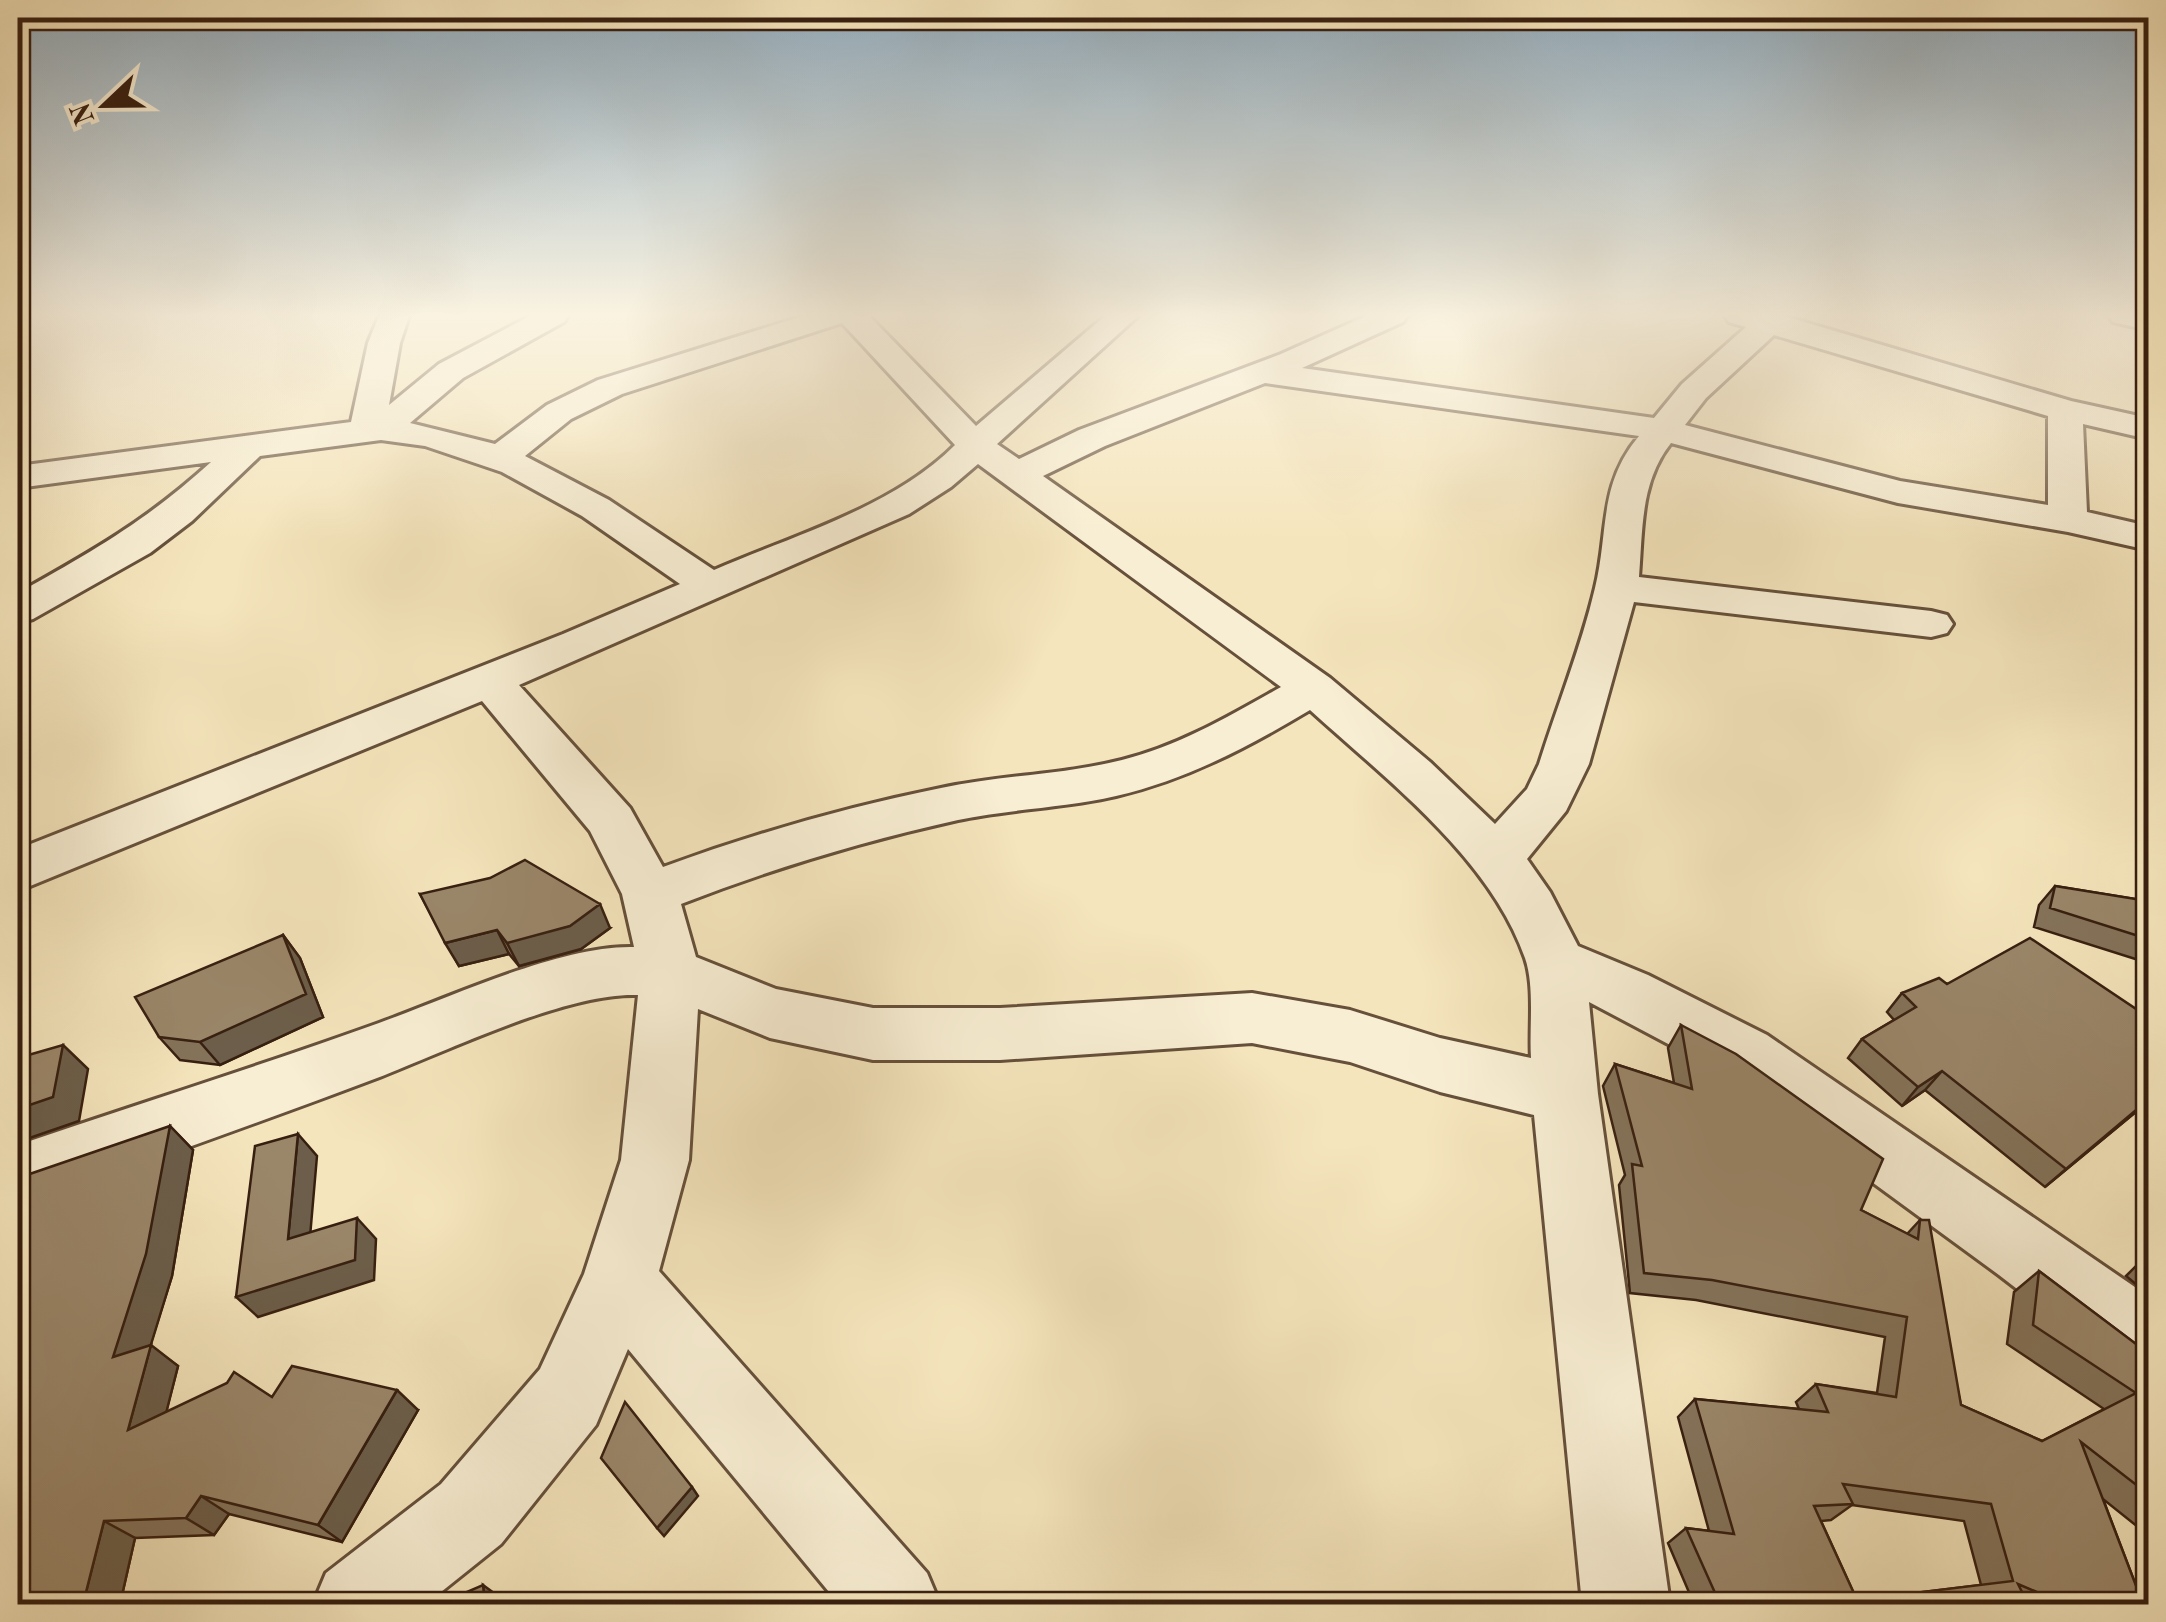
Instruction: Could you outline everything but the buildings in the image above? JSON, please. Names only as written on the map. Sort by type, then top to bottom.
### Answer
[{"type":"street","points":[[374,430],[378,392]]},
{"type":"street","points":[[374,430],[425,392]]},
{"type":"street","points":[[500,458],[559,412],[602,392]]},
{"type":"street","points":[[927,392],[995,460],[1314,688],[1412,774],[1498,858],[1530,907],[1556,962],[1565,1094],[1626,1604]]},
{"type":"street","points":[[995,460],[1056,392]]},
{"type":"street","points":[[18,871],[491,680],[895,506],[937,482],[995,460],[1092,438],[1215,392]]},
{"type":"street","points":[[1396,392],[1660,429],[1898,492],[2068,520],[2148,538]]},
{"type":"street","points":[[1498,858],[1548,798],[1564,764],[1617,587],[1627,491],[1640,458],[1693,392]]},
{"type":"street","points":[[2003,392],[2148,428]]},
{"type":"street","points":[[2065,410],[2068,520]]},
{"type":"street","points":[[18,476],[374,430],[424,432],[469,443],[597,506],[712,586]]},
{"type":"street","points":[[18,610],[136,544],[178,513],[247,449]]},
{"type":"street","points":[[18,572],[82,574]]},
{"type":"street","points":[[1617,587],[1931,624]]},
{"type":"street","points":[[357,1604],[472,1514],[568,1397],[619,1281],[655,1160],[670,972],[650,894],[611,820],[532,733],[491,680]]},
{"type":"street","points":[[650,894],[768,852],[902,816],[979,798],[1134,775],[1219,741],[1314,688]]},
{"type":"street","points":[[1556,962],[1627,992],[1745,1054],[2026,1250],[2148,1342]]},
{"type":"street","points":[[18,1176],[292,1082],[546,988],[610,970],[670,972],[770,1013],[873,1034],[1000,1034],[1252,1018],[1350,1036],[1440,1066],[1565,1094]]},
{"type":"street","points":[[619,1281],[896,1604]]}]
